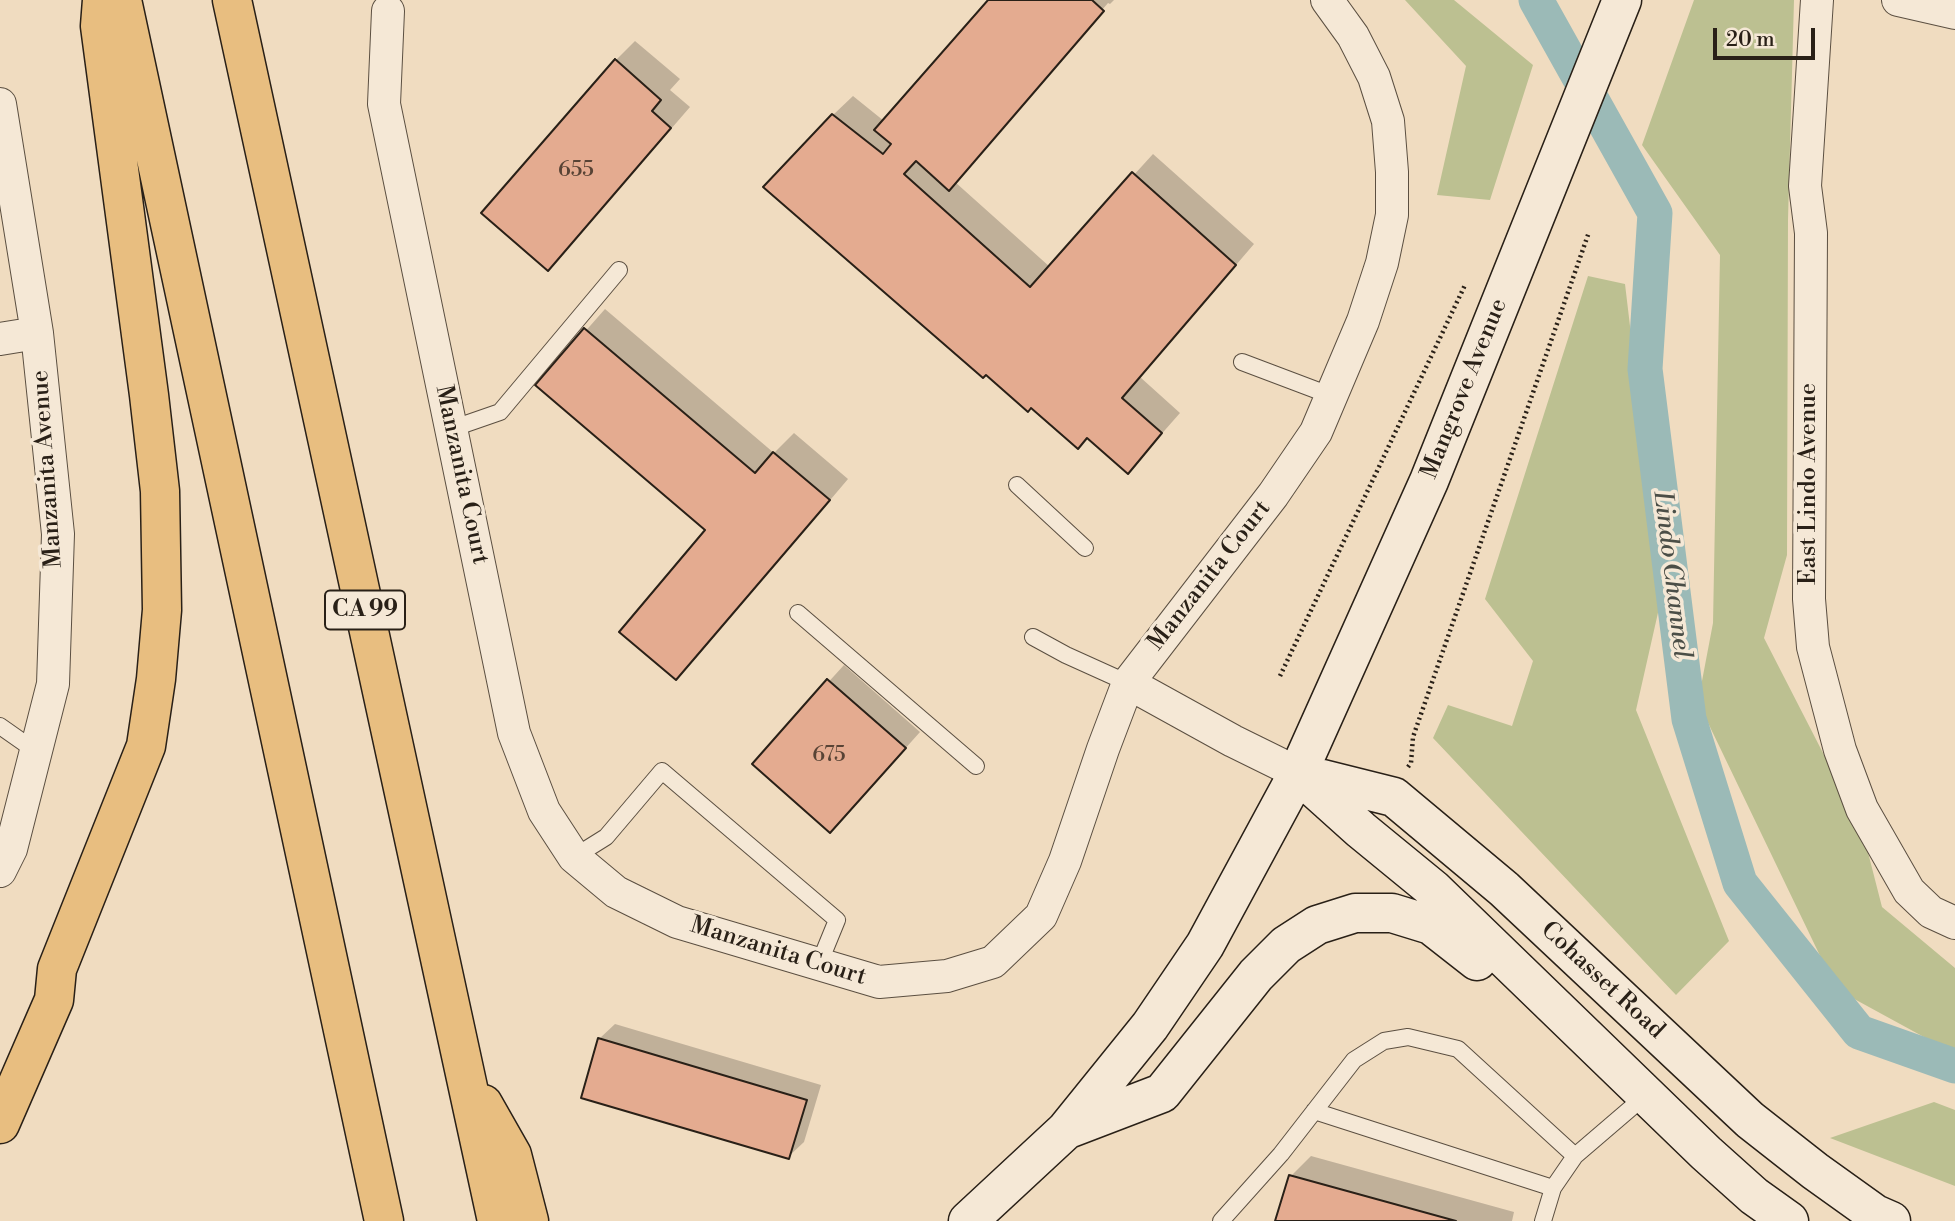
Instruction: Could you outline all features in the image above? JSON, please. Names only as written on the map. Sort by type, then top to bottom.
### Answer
[{"type":"highway","points":[[0,1124],[54,1000],[57,969],[145,746],[156,679],[162,610],[160,491],[100,26],[102,0]]},
{"type":"highway","points":[[122,0],[384,1221]]},
{"type":"highway","name":"CA 99","points":[[232,0],[497,1221]]},
{"type":"highway","points":[[0,1083],[44,982],[57,969]]},
{"type":"highway","points":[[465,1073],[512,1154],[529,1221]]},
{"type":"main road","name":"Mangrove Avenue","points":[[1298,773],[1429,481],[1622,0]]},
{"type":"main road","name":"Cohasset Road","points":[[1298,773],[1361,830],[1433,889],[1573,1022],[1645,1096],[1754,1196],[1789,1221]]},
{"type":"main road","name":"Cohasset Road","points":[[1298,773],[1394,797],[1504,889],[1750,1120],[1880,1219]]},
{"type":"main road","points":[[968,1221],[1066,1130],[1150,1026],[1205,945],[1298,773]]},
{"type":"main road","points":[[1066,1130],[1162,1093],[1256,975],[1286,945],[1317,925],[1355,913],[1392,913],[1431,925],[1519,995],[1573,1022]]},
{"type":"street","name":"Manzanita Court","points":[[389,6],[384,104],[514,733],[544,811],[574,858],[616,892],[677,922],[879,982],[947,976],[993,962],[1041,916],[1065,861],[1128,684],[1295,465],[1316,432],[1363,321],[1382,263],[1392,215],[1388,121],[1374,77],[1353,36],[1327,0]]},
{"type":"street","name":"East Lindo Avenue","points":[[1817,0],[1805,186],[1811,233],[1809,571],[1813,647],[1840,750],[1862,809],[1909,891],[1931,912],[1955,923]]},
{"type":"street","points":[[1899,0],[1955,13]]},
{"type":"street","name":"Manzanita Avenue","points":[[0,104],[37,333],[58,534],[53,684],[11,849],[0,871]]},
{"type":"street","points":[[0,340],[37,333]]},
{"type":"street","points":[[1128,684],[1298,773]]},
{"type":"lane","points":[[451,429],[500,412],[619,270]]},
{"type":"lane","points":[[1242,362],[1332,396]]},
{"type":"lane","points":[[1017,485],[1085,548]]},
{"type":"lane","points":[[798,613],[975,766]]},
{"type":"lane","points":[[1033,637],[1066,656],[1128,684]]},
{"type":"lane","points":[[0,726],[37,752]]},
{"type":"lane","points":[[574,858],[606,836],[662,771],[837,920],[819,964]]},
{"type":"lane","points":[[1221,1221],[1281,1154],[1353,1060],[1384,1041],[1408,1037],[1458,1049],[1575,1156]]},
{"type":"lane","points":[[1543,1221],[1553,1188],[1575,1156],[1645,1096]]},
{"type":"lane","points":[[1314,1111],[1553,1188]]},
{"type":"path","points":[[1411,763],[1413,737],[1589,232]]},
{"type":"path","points":[[1280,676],[1469,276]]},
{"type":"green space","points":[[1405,0],[1454,0],[1533,65],[1490,200],[1437,195],[1466,66]]},
{"type":"green space","points":[[1694,0],[1794,0],[1788,220],[1787,555],[1764,638],[1862,829],[1882,907],[1955,968],[1955,1054],[1836,989],[1698,702],[1713,623],[1720,255],[1642,145]]},
{"type":"green space","points":[[1588,276],[1625,284],[1662,595],[1636,710],[1729,941],[1676,995],[1433,738],[1448,705],[1512,726],[1533,661],[1485,599]]},
{"type":"green space","points":[[1934,1102],[1955,1110],[1955,1186],[1830,1138]]},
{"type":"building","points":[[988,0],[1092,0],[1104,11],[949,191],[916,161],[904,174],[1030,287],[1132,172],[1236,265],[1122,398],[1162,433],[1128,474],[1087,438],[1078,449],[1031,408],[1028,412],[986,375],[983,378],[763,187],[832,114],[883,154],[891,144],[874,130]]},
{"type":"building","points":[[615,59],[661,100],[652,111],[671,128],[548,271],[481,213]]},
{"type":"building","points":[[584,328],[755,473],[773,452],[830,500],[676,680],[619,632],[705,530],[535,385]]},
{"type":"building","points":[[827,679],[906,748],[830,833],[752,764]]},
{"type":"building","points":[[598,1038],[807,1100],[789,1159],[581,1098]]},
{"type":"building","points":[[1289,1175],[1456,1221],[1275,1221]]},
{"type":"waterway","name":"Lindo Channel","points":[[1536,0],[1655,213],[1645,369],[1689,719],[1740,883],[1859,1032],[1955,1066]]}]
